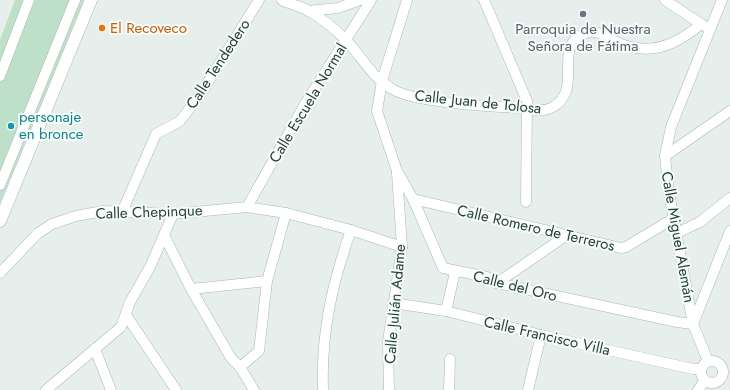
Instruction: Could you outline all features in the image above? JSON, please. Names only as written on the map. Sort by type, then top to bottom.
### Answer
[{"type":"street","points":[[0,76],[30,0]]},
{"type":"street","points":[[0,185],[75,0]]},
{"type":"street","points":[[0,221],[91,0]]},
{"type":"street","name":"Calle Tendedero","points":[[122,212],[156,134],[180,121],[200,95],[259,0]]},
{"type":"street","points":[[282,0],[308,11],[323,11],[338,8],[360,0]]},
{"type":"street","name":"Calle Escuela Normal","points":[[247,207],[306,104],[371,0]]},
{"type":"street","points":[[397,170],[377,111],[382,81],[407,0]]},
{"type":"street","points":[[484,0],[527,101],[526,202]]},
{"type":"street","points":[[665,0],[710,29]]},
{"type":"street","name":"Calle Miguel Alemán","points":[[705,365],[694,324],[668,192],[665,156],[671,127],[722,0]]},
{"type":"street","name":"Calle Juan de Tolosa","points":[[308,11],[346,40],[371,73],[395,90],[413,96],[526,108],[532,111],[550,109],[560,102],[566,94],[570,50],[573,42],[586,32],[601,33],[618,43],[638,48],[662,47],[682,39],[701,24]]},
{"type":"street","points":[[665,156],[730,111]]},
{"type":"street","name":"Calle del Oro","points":[[397,170],[413,199],[443,268],[455,272],[487,277],[497,283],[677,322],[694,324]]},
{"type":"street","name":"Calle Julián Adame","points":[[389,390],[388,342],[402,246],[397,170]]},
{"type":"street","points":[[677,233],[700,222],[730,198]]},
{"type":"street","name":"Calle Romero de Terreros","points":[[413,199],[621,248],[626,247],[674,218]]},
{"type":"street","points":[[247,207],[286,213],[351,230],[402,246]]},
{"type":"street","name":"Calle Chepinque","points":[[0,273],[38,233],[52,224],[76,216],[103,212],[173,214],[247,207]]},
{"type":"street","points":[[240,367],[259,351],[267,281],[286,213]]},
{"type":"street","points":[[46,390],[121,327],[130,302],[150,267],[173,214]]},
{"type":"street","points":[[324,390],[322,357],[327,312],[341,258],[351,230]]},
{"type":"street","points":[[694,324],[730,231]]},
{"type":"street","points":[[164,235],[191,289],[231,358],[240,367],[254,390]]},
{"type":"street","points":[[497,283],[567,235]]},
{"type":"street","points":[[446,311],[455,272]]},
{"type":"street","points":[[191,289],[267,281]]},
{"type":"street","name":"Calle Francisco Villa","points":[[393,303],[446,311],[541,335],[693,369],[705,365]]},
{"type":"street","points":[[126,315],[176,390]]},
{"type":"street","points":[[528,390],[541,335]]},
{"type":"street","points":[[95,349],[111,390]]},
{"type":"street","points":[[449,390],[450,358]]},
{"type":"street","points":[[698,390],[719,379],[722,369],[718,363],[705,365],[701,376],[707,384]]},
{"type":"green space","points":[[15,0],[84,0],[0,203],[0,40]]},
{"type":"place","name":"Parroquia de Nuestra Señora de Fátima","points":[[583,14]]},
{"type":"place","name":"El Recoveco","points":[[102,28]]},
{"type":"place","name":"personaje en bronce","points":[[11,126]]}]
